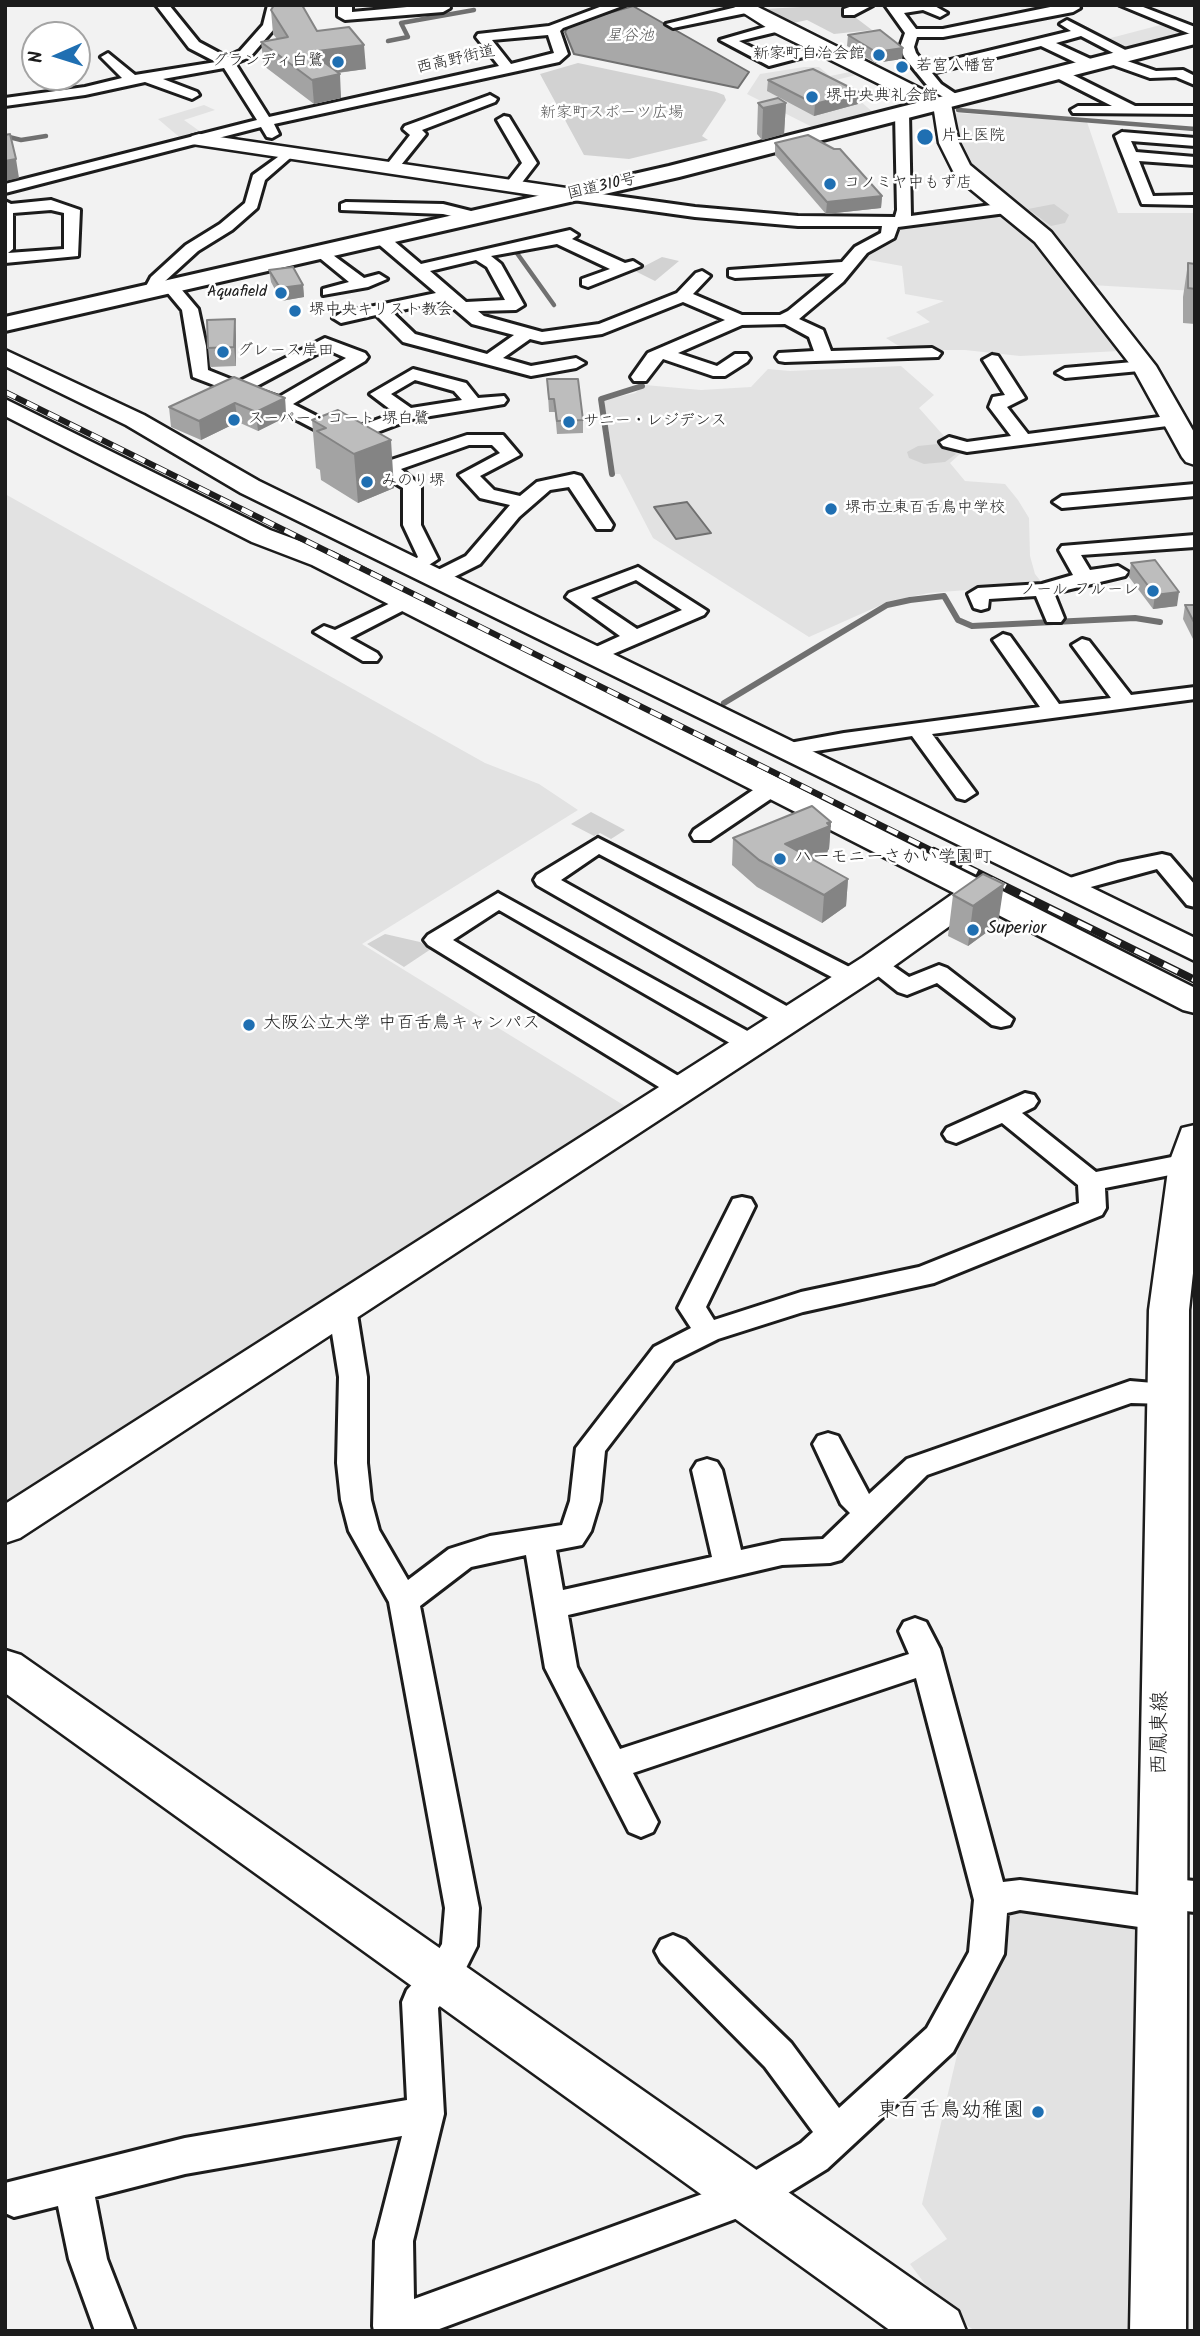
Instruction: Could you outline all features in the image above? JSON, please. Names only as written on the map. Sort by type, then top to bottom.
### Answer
[{"type":"highway","name":"国道310号","points":[[5,324],[573,195],[1195,38]]},
{"type":"street","points":[[162,5],[194,45],[227,62],[243,82],[263,122],[283,152]]},
{"type":"street","points":[[5,102],[183,74],[227,62],[245,54],[269,26],[275,5]]},
{"type":"street","points":[[345,5],[345,16],[443,8],[442,5]]},
{"type":"street","points":[[507,68],[483,37],[553,30],[568,12],[619,5]]},
{"type":"street","points":[[849,12],[867,5]]},
{"type":"street","points":[[1000,5],[1024,18]]},
{"type":"street","points":[[912,33],[943,33],[1073,8],[1066,5]]},
{"type":"street","points":[[1126,5],[1195,32]]},
{"type":"street","points":[[894,8],[924,6],[940,13]]},
{"type":"street","points":[[673,24],[743,7],[823,50],[881,77],[946,102]]},
{"type":"street","points":[[894,8],[912,33]]},
{"type":"street","points":[[680,10],[698,19]]},
{"type":"street","points":[[1042,16],[1083,32],[1119,57],[1155,75],[1178,73],[1195,81]]},
{"type":"street","points":[[779,27],[727,40],[769,62],[823,50]]},
{"type":"street","name":"西高野街道","points":[[5,189],[335,104],[559,56],[560,45],[553,30]]},
{"type":"street","points":[[881,77],[925,72],[1083,32]]},
{"type":"street","points":[[912,33],[907,47],[909,54],[946,102]]},
{"type":"street","points":[[979,40],[1015,49]]},
{"type":"street","points":[[1043,42],[1090,64]]},
{"type":"street","points":[[108,57],[132,80]]},
{"type":"street","points":[[1058,73],[1133,110]]},
{"type":"street","points":[[149,79],[192,95]]},
{"type":"street","points":[[392,167],[419,134],[410,129],[490,99]]},
{"type":"street","points":[[946,102],[944,108],[949,143],[960,167],[1043,237],[1144,366],[1195,457]]},
{"type":"street","points":[[1078,110],[1195,110]]},
{"type":"street","points":[[787,319],[809,305],[848,267],[861,250],[888,235],[905,210],[902,113]]},
{"type":"street","points":[[504,120],[530,163],[512,186]]},
{"type":"street","points":[[1195,142],[1122,136],[1147,201],[1195,200]]},
{"type":"street","points":[[199,140],[695,212],[798,221],[896,222],[1006,208]]},
{"type":"street","points":[[168,148],[184,159]]},
{"type":"street","points":[[283,152],[258,178],[252,205],[226,227],[192,248],[157,280],[161,288],[190,309],[198,346],[199,373],[279,404],[345,438],[356,453],[387,468],[412,486],[412,525],[428,559],[426,573]]},
{"type":"street","points":[[1130,156],[1195,161]]},
{"type":"street","points":[[5,249],[6,208],[51,205],[72,209],[72,253],[5,258]]},
{"type":"street","points":[[345,206],[443,209],[478,217]]},
{"type":"street","points":[[419,269],[564,237],[630,267],[588,282]]},
{"type":"street","points":[[382,239],[478,320],[542,337],[602,329],[683,296],[702,276]]},
{"type":"street","points":[[322,252],[362,284]]},
{"type":"street","points":[[341,318],[380,310],[456,301],[516,305],[493,264],[478,254]]},
{"type":"street","points":[[735,273],[848,267]]},
{"type":"street","points":[[329,292],[379,279]]},
{"type":"street","points":[[683,296],[740,320]]},
{"type":"street","points":[[380,310],[409,338],[490,360],[531,371],[576,363]]},
{"type":"street","points":[[640,377],[654,357],[740,320],[787,319],[817,334],[824,356]]},
{"type":"street","points":[[490,360],[527,333]]},
{"type":"street","points":[[239,388],[325,343],[359,358],[279,404]]},
{"type":"street","points":[[662,353],[719,372],[741,358]]},
{"type":"street","points":[[785,357],[932,353]]},
{"type":"street","points":[[5,358],[135,420],[250,488],[1195,951]]},
{"type":"street","points":[[992,360],[1016,398],[999,401],[998,407],[1023,440]]},
{"type":"street","points":[[1065,373],[1144,366]]},
{"type":"street","points":[[5,373],[113,426],[322,559],[1195,1002]]},
{"type":"street","points":[[408,414],[379,394],[413,374],[460,387],[474,404]]},
{"type":"street","points":[[345,438],[408,414],[498,400]]},
{"type":"street","points":[[5,406],[261,536],[322,559]]},
{"type":"street","points":[[949,442],[967,447],[1175,420]]},
{"type":"street","points":[[387,468],[467,440],[497,439],[511,455],[468,475],[487,494],[524,503]]},
{"type":"street","points":[[426,573],[473,560],[524,503],[544,486],[574,480],[604,525]]},
{"type":"street","points":[[1062,502],[1195,491]]},
{"type":"street","points":[[1084,578],[1069,550],[1195,541]]},
{"type":"street","points":[[981,604],[978,594],[1043,590],[1084,578],[1118,572]]},
{"type":"street","points":[[593,656],[696,611],[638,573],[576,597],[635,637]]},
{"type":"street","points":[[1043,590],[1054,618]]},
{"type":"street","points":[[370,657],[329,635],[405,602]]},
{"type":"street","points":[[1003,640],[1054,712]]},
{"type":"street","points":[[1082,645],[1126,703]]},
{"type":"street","points":[[784,750],[1195,694]]},
{"type":"street","points":[[918,730],[965,793]]},
{"type":"street","points":[[702,835],[773,787]]},
{"type":"street","points":[[790,1019],[545,880],[598,845],[864,971],[907,987],[939,973],[1001,1019]]},
{"type":"street","points":[[1065,887],[1126,868],[1162,861],[1195,900]]},
{"type":"street","points":[[5,1526],[864,971],[978,891]]},
{"type":"street","points":[[681,1089],[436,940],[498,900],[751,1044]]},
{"type":"street","points":[[404,1601],[460,1558],[490,1548],[571,1536],[580,1523],[591,1448],[664,1354],[708,1332],[801,1302],[924,1276],[1093,1208],[1091,1182],[1015,1107],[956,1133]]},
{"type":"street","points":[[1091,1182],[1159,1166],[1191,1150]]},
{"type":"street","name":"西鳳東線","points":[[1158,2331],[1172,1901],[1181,1446],[1167,1393],[1169,1310],[1191,1150]]},
{"type":"street","points":[[708,1332],[692,1308],[742,1206]]},
{"type":"street","points":[[342,1308],[353,1377],[352,1463],[356,1500],[364,1531],[404,1601],[463,1908],[459,1946],[442,1978],[420,2002],[426,2113],[394,2241],[393,2328],[749,2196],[814,2156],[940,2040],[986,1954],[991,1900],[921,1646],[611,1766]]},
{"type":"street","points":[[550,1606],[782,1553],[830,1550],[917,1467],[1130,1392],[1167,1393]]},
{"type":"street","points":[[828,1444],[852,1496],[868,1512]]},
{"type":"street","points":[[707,1470],[729,1565]]},
{"type":"street","points":[[538,1539],[561,1668],[641,1822]]},
{"type":"street","points":[[5,1668],[938,2331]]},
{"type":"street","points":[[991,1900],[1020,1895],[1172,1901]]},
{"type":"street","points":[[673,1951],[778,2055],[837,2135]]},
{"type":"street","points":[[14,2198],[185,2156],[426,2113]]},
{"type":"street","points":[[73,2183],[88,2259],[115,2331]]},
{"type":"shaded area","points":[[1168,23],[1190,32],[1122,50],[1103,40]]},
{"type":"shaded area","points":[[819,67],[830,76],[850,72],[856,75],[836,80],[875,114],[816,129],[747,94],[760,74]]},
{"type":"shaded area","points":[[204,105],[215,110],[184,120],[205,135],[184,141],[158,119]]},
{"type":"shaded area","points":[[957,113],[1087,122],[1118,213],[1195,213],[1195,291],[1091,285],[1055,236],[970,167],[961,149],[954,115]]},
{"type":"shaded area","points":[[1001,213],[1051,257],[1120,351],[1020,356],[965,350],[905,350],[886,338],[930,322],[916,312],[944,301],[905,294],[902,266],[858,258],[897,228]]},
{"type":"shaded area","name":"堺市立東百舌鳥中学校","points":[[901,366],[934,395],[919,408],[960,454],[950,463],[965,481],[1005,484],[1018,500],[1029,518],[1030,556],[1035,574],[1043,584],[929,593],[890,601],[809,637],[653,538],[620,474],[615,474],[604,400],[635,393],[645,385],[701,390],[751,387],[768,369],[790,371]]},
{"type":"shaded area","name":"大阪公立大学 中百舌鳥キャンパス","points":[[5,494],[485,763],[539,784],[578,810],[362,944],[625,1106],[5,1502]]},
{"type":"shaded area","name":"東百舌鳥幼稚園","points":[[1002,1906],[1136,1919],[1130,2331],[975,2331],[943,2308],[910,2264],[947,2239],[922,2204],[965,2021]]},
{"type":"green space","points":[[839,5],[872,30],[834,34],[807,20],[789,24],[763,9]]},
{"type":"green space","name":"新家町スポーツ広場","points":[[578,63],[716,92],[724,95],[726,100],[702,136],[708,140],[629,159],[584,155],[540,74]]},
{"type":"green space","points":[[1054,204],[1069,215],[1065,223],[1051,226],[1028,209]]},
{"type":"green space","points":[[662,257],[679,261],[655,281],[635,271]]},
{"type":"green space","points":[[938,444],[950,447],[956,454],[945,462],[924,464],[909,458],[907,452],[918,446]]},
{"type":"green space","points":[[591,812],[625,830],[611,839],[600,833],[594,836],[571,824]]},
{"type":"green space","points":[[385,934],[420,942],[431,949],[404,967],[367,944]]},
{"type":"water","name":"星谷池","points":[[633,6],[749,72],[738,88],[574,54],[565,32],[570,24]]},
{"type":"water","points":[[687,502],[711,533],[676,539],[654,507]]},
{"type":"building","points":[[274,5],[302,5],[317,31],[349,27],[364,45],[310,52],[340,74],[312,80],[261,42],[288,37],[271,10]]},
{"type":"building","points":[[880,30],[903,48],[876,52],[848,35]]},
{"type":"building","points":[[813,69],[859,92],[815,104],[768,80]]},
{"type":"building","points":[[778,98],[786,103],[763,108],[758,103]]},
{"type":"building","points":[[10,134],[16,159],[5,161],[5,135]]},
{"type":"building","points":[[808,135],[834,149],[840,149],[882,196],[827,202],[775,143]]},
{"type":"building","points":[[1188,263],[1195,264],[1195,289],[1188,288]]},
{"type":"building","points":[[293,267],[303,285],[280,288],[269,270]]},
{"type":"building","points":[[235,319],[234,347],[208,348],[207,320]]},
{"type":"building","points":[[234,377],[285,398],[256,412],[235,403],[199,421],[169,407]]},
{"type":"building","name":"サニー・レジデンス","points":[[547,379],[578,379],[583,420],[557,421],[554,399],[549,399]]},
{"type":"building","points":[[338,410],[391,440],[354,454],[317,431],[326,428],[312,420]]},
{"type":"building","points":[[1155,560],[1179,592],[1155,595],[1131,563]]},
{"type":"building","points":[[1185,605],[1195,605],[1195,624]]},
{"type":"building","points":[[812,806],[831,822],[827,823],[830,826],[785,844],[848,879],[824,895],[759,860],[733,838]]},
{"type":"building","points":[[983,874],[1004,884],[973,906],[953,895]]},
{"type":"waterway","points":[[388,41],[408,37],[401,23],[474,10]]},
{"type":"waterway","points":[[958,110],[1195,129]]},
{"type":"waterway","points":[[5,136],[21,140],[46,136]]},
{"type":"waterway","points":[[514,249],[554,305]]},
{"type":"waterway","points":[[612,474],[601,399],[642,386]]},
{"type":"waterway","points":[[724,703],[887,605],[910,600],[944,596],[958,620],[972,626],[1135,618],[1160,622]]},
{"type":"railway","points":[[5,392],[937,853]]},
{"type":"railway","points":[[934,851],[1195,980]]},
{"type":"place","name":"新家町自治会館","points":[[879,55]]},
{"type":"place","name":"グランディ白鷺","points":[[338,62]]},
{"type":"place","name":"若宮八幡宮","points":[[902,67]]},
{"type":"place","name":"堺中央典礼会館","points":[[812,97]]},
{"type":"place","name":"片上医院","points":[[925,137]]},
{"type":"place","name":"コノミヤ中もず店","points":[[830,184]]},
{"type":"place","name":"Aquafield","points":[[281,293]]},
{"type":"place","name":"堺中央キリスト教会","points":[[295,311]]},
{"type":"place","name":"グレース岸田","points":[[223,352]]},
{"type":"place","name":"スーパー・コート 堺白鷺","points":[[234,420]]},
{"type":"place","name":"サニー・レジデンス","points":[[569,422]]},
{"type":"place","name":"みのり堺","points":[[367,482]]},
{"type":"place","name":"堺市立東百舌鳥中学校","points":[[831,509]]},
{"type":"place","name":"ノール フルーレ","points":[[1153,591]]},
{"type":"place","name":"ハーモニーさかい学園町","points":[[780,859]]},
{"type":"place","name":"Superior","points":[[973,930]]},
{"type":"place","name":"大阪公立大学 中百舌鳥キャンパス","points":[[249,1025]]},
{"type":"place","name":"東百舌鳥幼稚園","points":[[1038,2112]]}]
